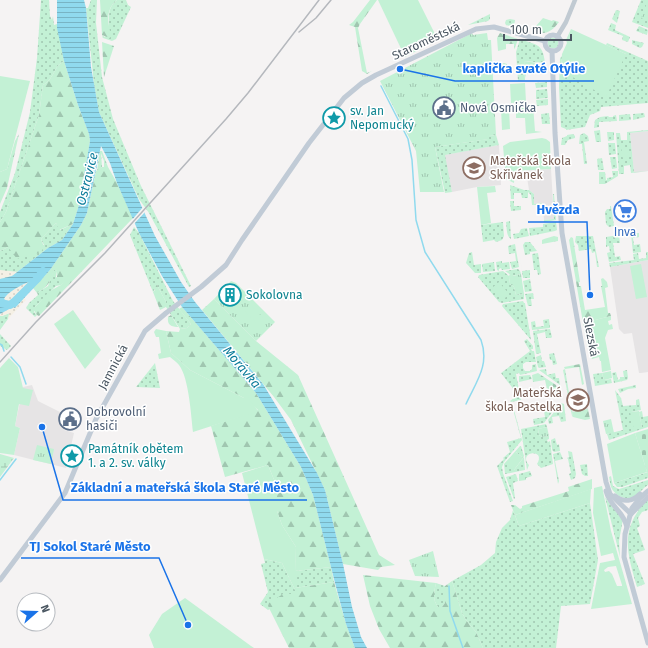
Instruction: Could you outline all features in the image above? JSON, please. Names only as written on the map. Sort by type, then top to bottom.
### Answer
[{"type":"main road","name":"Staroměstská","points":[[201,287],[226,265],[309,143],[344,98],[362,83],[476,29],[494,27],[545,41]]},
{"type":"main road","points":[[552,51],[546,47],[545,41],[550,36],[557,37]]},
{"type":"main road","name":"Slezská","points":[[557,37],[560,40],[561,45],[558,49],[552,51],[555,139],[562,233],[606,482]]},
{"type":"main road","name":"Jamnická","points":[[0,580],[65,493],[96,419],[140,338],[151,324],[201,287]]},
{"type":"main road","points":[[606,482],[612,493],[622,500],[633,499],[648,490]]},
{"type":"main road","points":[[606,482],[610,494],[630,514]]},
{"type":"main road","points":[[606,482],[608,497],[622,514],[627,527]]},
{"type":"main road","points":[[648,490],[632,508],[624,542],[624,557],[648,643]]},
{"type":"main road","points":[[622,514],[630,514],[648,497]]},
{"type":"street","name":"Slezská","points":[[557,37],[575,0]]},
{"type":"shaded area","points":[[648,131],[648,171],[634,173],[630,133]]},
{"type":"shaded area","name":"Mateřská škola Skřivánek","points":[[499,145],[501,185],[477,187],[452,192],[444,155]]},
{"type":"shaded area","name":"Mateřská škola Skřivánek","points":[[551,169],[554,219],[544,220],[543,204],[534,204],[534,194],[529,190],[526,171]]},
{"type":"shaded area","points":[[648,260],[648,372],[639,373],[632,333],[624,334],[619,329],[610,267]]},
{"type":"shaded area","points":[[32,385],[38,401],[64,414],[69,414],[63,422],[67,425],[64,430],[74,433],[66,468],[14,455],[20,428],[15,426],[23,387]]},
{"type":"shaded area","name":"Mateřská škola Pastelka","points":[[585,389],[588,409],[572,412],[569,392]]},
{"type":"green space","points":[[41,0],[49,0],[50,16],[52,20],[53,16],[54,25],[57,24],[64,61],[60,63],[50,79],[43,85],[39,115],[6,212],[0,222],[0,212],[15,173],[30,112],[37,58]]},
{"type":"green space","points":[[91,0],[97,0],[96,23],[102,77],[113,119],[141,186],[191,286],[189,287],[149,213],[139,199],[99,112],[94,84],[86,8],[88,8]]},
{"type":"green space","points":[[100,0],[117,0],[113,4],[108,16],[111,35],[110,38],[102,35]]},
{"type":"green space","points":[[117,0],[126,0],[128,5],[131,7],[116,39],[112,41],[103,38],[102,35],[105,37],[109,26],[110,11]]},
{"type":"green space","points":[[370,0],[377,0],[358,28],[367,73],[372,71],[367,74],[362,71],[355,27],[349,25]]},
{"type":"green space","points":[[378,0],[418,0],[438,40],[405,57]]},
{"type":"green space","points":[[641,0],[648,0],[648,28],[632,22]]},
{"type":"green space","points":[[648,3],[648,21],[641,18]]},
{"type":"green space","points":[[616,10],[620,11],[617,23],[612,19]]},
{"type":"green space","points":[[490,14],[490,19],[488,21],[468,25]]},
{"type":"green space","points":[[543,18],[559,22],[550,31],[538,33],[536,26]]},
{"type":"green space","points":[[506,20],[515,20],[514,27],[506,25],[505,23]]},
{"type":"green space","points":[[611,23],[616,25],[615,30],[630,37],[628,42],[622,40],[623,36],[608,30]]},
{"type":"green space","points":[[639,26],[648,30],[647,35],[636,31]]},
{"type":"green space","points":[[571,29],[626,54],[606,97],[561,70],[562,54]]},
{"type":"green space","name":"Nová Osmička","points":[[472,33],[473,35],[487,33],[488,40],[491,40],[496,135],[489,136],[489,139],[435,147],[444,192],[420,192],[416,151],[380,81]]},
{"type":"green space","points":[[500,33],[518,39],[514,49],[514,44],[506,44],[506,49],[498,51],[497,38]]},
{"type":"green space","points":[[551,38],[555,38],[557,39],[557,47],[551,48],[548,45],[548,41]]},
{"type":"green space","points":[[520,39],[538,46],[544,56],[545,63],[524,61],[525,80],[518,81],[516,52]]},
{"type":"green space","points":[[632,40],[644,43],[640,48],[632,44]]},
{"type":"green space","points":[[102,42],[114,46],[104,77]]},
{"type":"green space","points":[[607,43],[648,61],[648,103],[601,107],[600,111],[590,115],[585,127],[566,130],[561,127],[559,87],[560,58],[562,56],[561,70],[626,54],[606,45]]},
{"type":"green space","points":[[64,61],[89,134],[90,141],[79,205],[73,224],[59,230],[56,223],[41,239],[44,247],[41,252],[17,259],[8,247],[0,251],[0,222],[6,212],[39,115],[43,85],[50,79],[60,63]]},
{"type":"green space","points":[[524,61],[538,63],[538,73],[526,74],[525,78]]},
{"type":"green space","points":[[498,64],[507,64],[508,73],[499,74]]},
{"type":"green space","points":[[0,76],[30,81],[7,169],[0,172]]},
{"type":"green space","points":[[547,82],[547,87],[536,88],[535,83]]},
{"type":"green space","points":[[525,83],[526,102],[511,103],[510,84]]},
{"type":"green space","points":[[547,89],[548,98],[536,99],[536,90]]},
{"type":"green space","points":[[548,99],[548,105],[537,106],[536,100]]},
{"type":"green space","points":[[533,105],[535,131],[542,132],[526,134],[525,118],[516,118],[516,107]]},
{"type":"green space","points":[[501,108],[509,108],[510,129],[502,130]]},
{"type":"green space","points":[[549,113],[550,124],[542,124],[541,114]]},
{"type":"green space","points":[[644,113],[645,117],[633,120],[633,114]]},
{"type":"green space","points":[[630,114],[631,120],[619,121],[619,115]]},
{"type":"green space","points":[[616,115],[617,121],[599,122],[599,127],[594,128],[595,120],[600,117],[613,117]]},
{"type":"green space","points":[[600,130],[601,142],[596,142],[594,131]]},
{"type":"green space","points":[[648,130],[630,133],[634,172],[648,171],[631,173],[630,165],[624,166],[624,174],[619,174],[616,133],[620,133],[621,140],[627,140],[627,132]]},
{"type":"green space","points":[[607,132],[614,132],[614,140],[608,141]]},
{"type":"green space","points":[[584,133],[588,136],[589,141],[584,142],[587,164],[584,164],[582,144],[579,144],[580,135]]},
{"type":"green space","points":[[19,134],[7,188],[0,204],[0,172],[7,169],[15,141]]},
{"type":"green space","points":[[573,134],[575,138],[568,140],[565,145],[561,145],[562,138]]},
{"type":"green space","points":[[496,135],[499,145],[445,155],[452,192],[445,193],[435,147],[488,139],[488,136]]},
{"type":"green space","points":[[542,138],[550,142],[551,169],[515,171],[514,183],[506,179],[503,146],[510,142]]},
{"type":"green space","points":[[608,143],[615,143],[616,154],[609,155]]},
{"type":"green space","points":[[621,147],[627,147],[629,159],[623,159]]},
{"type":"green space","points":[[100,151],[102,151],[108,167],[104,167],[104,161],[101,153],[102,167],[97,171]]},
{"type":"green space","points":[[610,157],[616,157],[617,168],[612,169]]},
{"type":"green space","points":[[602,158],[604,170],[598,170],[597,159]]},
{"type":"green space","points":[[102,167],[108,167],[133,218],[39,316],[33,309],[48,293],[64,282],[57,281],[57,271],[54,270],[47,286],[37,293],[33,288],[50,270],[81,225],[87,213],[96,171]]},
{"type":"green space","points":[[612,171],[618,171],[618,176],[605,184],[599,184],[599,172],[605,172],[607,180],[607,178],[613,177]]},
{"type":"green space","points":[[510,185],[524,190],[529,190],[534,194],[534,204],[542,203],[542,205],[532,205],[531,195],[528,192],[528,198],[522,198],[521,193],[514,193],[514,199],[511,199]]},
{"type":"green space","points":[[495,186],[496,192],[487,193],[491,223],[481,225],[477,187]]},
{"type":"green space","points":[[553,194],[556,220],[544,222],[544,220],[554,219]]},
{"type":"green space","points":[[510,201],[514,201],[514,206],[521,206],[521,210],[511,211]]},
{"type":"green space","points":[[610,206],[614,226],[609,227],[606,224],[605,212],[607,209],[610,209]]},
{"type":"green space","points":[[510,221],[511,239],[507,234],[506,222]]},
{"type":"green space","points":[[503,222],[504,236],[502,240],[496,242],[494,240],[483,242],[481,225]]},
{"type":"green space","points":[[556,222],[557,230],[530,236],[529,228],[543,227],[543,224]]},
{"type":"green space","points":[[56,223],[60,230],[73,224],[62,240],[48,248],[12,276],[0,279],[0,251],[8,247],[44,245],[41,239]]},
{"type":"green space","points":[[134,227],[139,233],[173,301],[191,324],[187,328],[180,329],[166,307],[166,302],[157,285],[153,292],[130,235]]},
{"type":"green space","points":[[527,228],[529,236],[514,239],[513,234],[519,233],[521,229]]},
{"type":"green space","points":[[639,233],[639,237],[633,238],[634,245],[640,244],[641,252],[633,253],[631,234]]},
{"type":"green space","points":[[619,235],[620,243],[613,243],[615,257],[620,256],[621,260],[609,262],[607,253],[610,252],[609,246],[606,247],[606,237]]},
{"type":"green space","points":[[554,236],[558,237],[558,241],[542,244],[542,240]]},
{"type":"green space","points":[[576,236],[593,236],[599,267],[597,267],[595,252],[592,253],[591,249],[579,251],[578,245],[575,242]]},
{"type":"green space","points":[[571,237],[573,238],[580,282],[579,286],[581,286],[585,310],[605,307],[601,286],[601,279],[603,278],[607,282],[608,287],[605,288],[608,313],[610,313],[611,316],[583,323],[569,240]]},
{"type":"green space","points":[[525,242],[530,242],[537,251],[530,252],[530,254],[525,255],[523,245]]},
{"type":"green space","points":[[515,244],[519,267],[512,269],[510,262],[516,261],[515,253],[509,254],[508,246]]},
{"type":"green space","points":[[518,244],[522,271],[530,270],[530,278],[523,278]]},
{"type":"green space","points":[[472,252],[474,265],[481,264],[481,273],[475,273],[466,263],[469,253]]},
{"type":"green space","points":[[646,252],[648,252],[648,260],[610,267],[609,263],[634,260],[633,254],[638,253],[639,259],[646,258]]},
{"type":"green space","points":[[538,253],[541,274],[538,275],[537,270],[534,270],[532,254]]},
{"type":"green space","points":[[502,261],[502,263],[509,262],[510,269],[502,270],[501,268],[499,271],[497,270],[496,262]]},
{"type":"green space","points":[[494,262],[495,271],[483,272],[482,264]]},
{"type":"green space","points":[[641,264],[647,297],[636,299],[630,266]]},
{"type":"green space","points":[[54,269],[57,271],[56,277],[65,282],[56,286],[35,307],[34,312],[37,315],[35,317],[26,308],[38,295],[37,293],[48,286]]},
{"type":"green space","points":[[518,269],[521,274],[512,276],[505,271]]},
{"type":"green space","points":[[503,271],[509,276],[510,284],[514,287],[516,295],[524,294],[524,299],[502,303],[499,302],[478,277],[479,275]]},
{"type":"green space","points":[[510,274],[513,276],[521,274],[524,294],[516,295],[514,287],[510,284]]},
{"type":"green space","points":[[530,279],[532,291],[525,292],[523,281]]},
{"type":"green space","points":[[231,281],[236,283],[275,322],[256,341],[214,299]]},
{"type":"green space","points":[[499,282],[509,294],[503,300],[492,288]]},
{"type":"green space","points":[[154,285],[157,285],[166,302],[166,307],[160,310],[153,292],[155,290]]},
{"type":"green space","points":[[533,293],[534,299],[531,299],[532,306],[528,306],[525,294]]},
{"type":"green space","points":[[214,299],[256,341],[298,375],[379,555],[395,565],[381,567],[378,570],[343,564],[325,490],[291,420],[274,397],[202,310]]},
{"type":"green space","points":[[523,301],[525,303],[531,340],[502,306],[503,304]]},
{"type":"green space","points":[[251,305],[263,318],[257,324],[245,311]]},
{"type":"green space","points":[[182,307],[256,393],[301,467],[313,495],[331,567],[295,571],[296,547],[282,525],[277,511],[277,487],[268,465],[225,477],[211,426],[258,410],[244,398],[190,370],[171,353],[166,331],[179,332],[180,329],[187,328],[191,324],[179,309]]},
{"type":"green space","points":[[73,310],[101,350],[85,369],[54,324]]},
{"type":"green space","points":[[10,313],[8,319],[0,330],[0,316]]},
{"type":"green space","points":[[171,315],[178,327],[169,324],[168,317]]},
{"type":"green space","points":[[611,316],[611,320],[608,321],[609,325],[612,324],[613,329],[608,330],[605,338],[611,370],[602,372],[599,357],[592,359],[590,357],[583,323]]},
{"type":"green space","points":[[549,319],[550,328],[532,330],[531,322],[535,321],[536,327],[544,326],[543,320]]},
{"type":"green space","points":[[156,329],[166,331],[171,353],[190,370],[244,398],[247,396],[258,411],[193,432],[189,397],[185,379],[178,364],[170,357],[159,359],[158,354],[161,353],[159,337],[156,337],[154,332]]},
{"type":"green space","points":[[550,329],[551,338],[546,338],[545,332],[537,334],[541,353],[536,354],[533,331]]},
{"type":"green space","points":[[0,334],[11,346],[7,350],[0,346]]},
{"type":"green space","points":[[527,339],[533,346],[533,349],[531,349],[534,351],[536,362],[526,362],[523,364],[523,368],[525,371],[530,371],[532,369],[532,365],[536,364],[537,371],[520,375],[519,373],[516,374],[521,400],[511,402],[510,401],[518,395],[501,373],[530,351],[524,341]]},
{"type":"green space","points":[[554,353],[557,364],[553,365],[549,354]]},
{"type":"green space","points":[[541,355],[542,361],[544,361],[546,367],[539,368],[536,357]]},
{"type":"green space","points":[[9,358],[18,367],[23,388],[33,390],[29,406],[19,404],[15,426],[20,428],[14,455],[0,453],[0,368]]},
{"type":"green space","points":[[155,363],[160,388],[136,387]]},
{"type":"green space","points":[[580,364],[584,384],[582,385],[579,367],[565,369],[564,367]]},
{"type":"green space","points":[[546,369],[547,375],[555,373],[556,378],[559,378],[560,385],[539,370]]},
{"type":"green space","points":[[565,369],[573,417],[563,370]]},
{"type":"green space","points":[[627,370],[627,380],[614,383],[612,373],[616,372],[618,380],[620,377],[624,377],[623,371]]},
{"type":"green space","points":[[611,371],[612,378],[604,380],[602,373]]},
{"type":"green space","points":[[538,373],[556,385],[558,392],[548,394],[545,380],[533,382],[532,375]]},
{"type":"green space","points":[[602,373],[604,380],[611,379],[612,383],[595,386],[593,374]]},
{"type":"green space","points":[[530,375],[532,379],[519,382],[519,376]]},
{"type":"green space","points":[[636,385],[636,388],[628,389],[620,393],[618,389]]},
{"type":"green space","points":[[615,390],[621,398],[623,406],[636,405],[636,400],[639,399],[641,410],[631,412],[642,428],[639,412],[642,411],[643,417],[648,416],[648,427],[609,440],[607,434],[623,430]]},
{"type":"green space","points":[[559,403],[544,423],[534,425],[533,419],[545,417],[543,405]]},
{"type":"green space","points":[[561,403],[564,404],[566,421],[561,422],[559,416],[552,417],[553,423],[549,424],[548,420]]},
{"type":"green space","points":[[512,406],[522,440],[504,462],[502,467],[513,501],[510,502],[497,466],[510,452],[507,442],[521,438]]},
{"type":"green space","points":[[588,409],[590,419],[585,420],[573,417],[572,412]]},
{"type":"green space","points":[[639,411],[642,428],[634,430],[630,412]]},
{"type":"green space","points":[[611,419],[614,433],[606,434],[603,421]]},
{"type":"green space","points":[[546,424],[547,427],[538,429],[539,435],[542,437],[549,436],[549,439],[547,440],[548,442],[550,441],[553,464],[541,468],[537,464],[539,459],[538,455],[532,453],[529,454],[526,460],[529,465],[527,470],[521,429]]},
{"type":"green space","points":[[547,427],[549,436],[542,437],[539,435],[538,429]]},
{"type":"green space","points":[[648,429],[648,472],[647,472],[635,433]]},
{"type":"green space","points":[[635,433],[647,472],[614,483],[607,444]]},
{"type":"green space","points":[[555,438],[557,445],[559,444],[560,451],[554,452],[552,450],[551,440]]},
{"type":"green space","points":[[37,445],[54,449],[51,464],[33,460]]},
{"type":"green space","points":[[520,446],[524,456],[523,458],[516,452],[514,470],[524,457],[525,470],[505,474],[504,464]]},
{"type":"green space","points":[[568,451],[572,452],[576,474],[575,478],[571,480],[569,474],[571,473],[567,458],[569,457]]},
{"type":"green space","points":[[516,452],[523,458],[514,470],[506,464]]},
{"type":"green space","points":[[560,452],[563,459],[555,461],[559,481],[558,484],[553,454]]},
{"type":"green space","points":[[0,454],[14,458],[0,477]]},
{"type":"green space","points":[[587,464],[588,476],[585,476],[582,474],[580,465]]},
{"type":"green space","points":[[268,465],[277,487],[277,511],[282,525],[296,547],[295,590],[282,563],[264,559],[242,473]]},
{"type":"green space","points":[[530,471],[532,476],[526,478],[526,480],[519,481],[519,474]]},
{"type":"green space","points":[[648,472],[648,478],[622,487],[617,487],[614,483]]},
{"type":"green space","points":[[516,474],[518,481],[513,483],[514,499],[506,477]]},
{"type":"green space","points":[[611,476],[613,486],[619,489],[648,480],[648,485],[635,496],[626,498],[614,492],[611,488],[609,477]]},
{"type":"green space","points":[[592,479],[592,489],[515,515],[511,505],[515,505],[520,509],[522,506],[569,491],[568,487]]},
{"type":"green space","points":[[602,486],[611,531],[632,604],[591,609],[600,563],[615,560],[613,553],[601,556],[593,513],[594,488]],"holes":[[[616,566],[622,586],[617,586],[612,574],[609,571],[605,572],[604,570],[608,567]]]},
{"type":"green space","points":[[591,489],[590,503],[519,526],[515,515]]},
{"type":"green space","points":[[605,497],[623,519],[619,541],[620,557]]},
{"type":"green space","points":[[648,498],[648,510],[642,512],[638,518],[640,526],[637,528],[645,550],[633,554],[645,584],[637,587],[628,551],[629,530],[639,509]]},
{"type":"green space","points":[[590,503],[598,560],[590,604],[561,606],[556,648],[483,648],[476,632],[462,613],[452,581],[481,565],[495,553],[496,542],[502,528],[510,520],[513,510],[519,526]]},
{"type":"green space","points":[[433,551],[439,577],[415,576],[409,560]]},
{"type":"green space","points":[[264,559],[282,563],[295,590],[295,594],[268,606],[270,609],[268,610],[260,604],[268,592],[261,564],[265,563]]},
{"type":"green space","points":[[331,567],[334,582],[295,588],[295,571]]},
{"type":"green space","points":[[363,575],[436,583],[434,598],[438,607],[442,607],[445,603],[445,586],[452,581],[462,613],[476,632],[483,648],[390,648],[379,629],[370,606]]},
{"type":"green space","points":[[334,582],[346,624],[355,648],[289,648],[268,606],[269,603],[283,594],[295,594],[295,588]]},
{"type":"green space","points":[[436,583],[445,586],[445,603],[442,607],[438,607],[434,598]]},
{"type":"green space","points":[[185,598],[254,648],[154,648],[149,635],[162,614]]},
{"type":"sand","points":[[0,270],[19,272],[12,276],[0,279]]},
{"type":"sand","points":[[37,279],[16,299],[8,302],[4,299],[9,292],[23,284]]},
{"type":"sand","points":[[24,298],[26,300],[8,319],[9,313],[0,316],[0,314],[13,307],[15,308]]},
{"type":"water","name":"Morávka","points":[[57,0],[84,0],[91,67],[99,112],[155,236],[181,282],[195,302],[263,384],[317,473],[325,490],[352,607],[361,637],[367,648],[355,648],[346,624],[313,495],[301,467],[256,393],[182,307],[162,276],[139,233],[110,163],[101,146],[87,213],[81,225],[50,270],[15,308],[13,307],[0,314],[0,279],[12,276],[48,248],[62,240],[73,224],[79,205],[90,141],[89,134],[64,61],[57,28]],"holes":[[[36,280],[16,299],[8,302],[4,299],[18,287]]]},
{"type":"pier","points":[[144,206],[146,211],[133,225],[131,221]]},
{"type":"waterway","points":[[381,86],[408,139],[412,160],[416,220],[425,252],[481,340],[484,357],[483,365],[478,381],[466,404]]},
{"type":"waterway","name":"Ostravice","points":[[0,303],[10,305],[37,279],[43,271]]},
{"type":"waterway","points":[[0,344],[2,345],[4,351]]},
{"type":"waterway","points":[[11,357],[20,367],[26,384]]},
{"type":"waterway","points":[[0,480],[16,459]]},
{"type":"waterway","points":[[449,586],[450,611],[463,648]]},
{"type":"railway","points":[[0,362],[36,322],[105,253],[226,119],[248,93],[319,0]]},
{"type":"railway","points":[[299,32],[316,18],[331,0]]},
{"type":"place","name":"kaplička svaté Otýlie","points":[[400,69]]},
{"type":"place","name":"Nová Osmička","points":[[444,108]]},
{"type":"place","name":"sv. Jan Nepomucký","points":[[334,118]]},
{"type":"place","name":"Mateřská škola Skřivánek","points":[[474,168]]},
{"type":"place","name":"Inva","points":[[625,211]]},
{"type":"place","name":"Sokolovna","points":[[230,295]]},
{"type":"place","name":"Hvězda","points":[[590,295]]},
{"type":"place","name":"Mateřská škola Pastelka","points":[[578,400]]},
{"type":"place","name":"Dobrovolní hasiči","points":[[70,419]]},
{"type":"place","name":"Základní a mateřská škola Staré Město","points":[[42,427]]},
{"type":"place","name":"Památník obětem 1. a 2. sv. války","points":[[72,456]]},
{"type":"place","name":"TJ Sokol Staré Město","points":[[188,625]]}]
